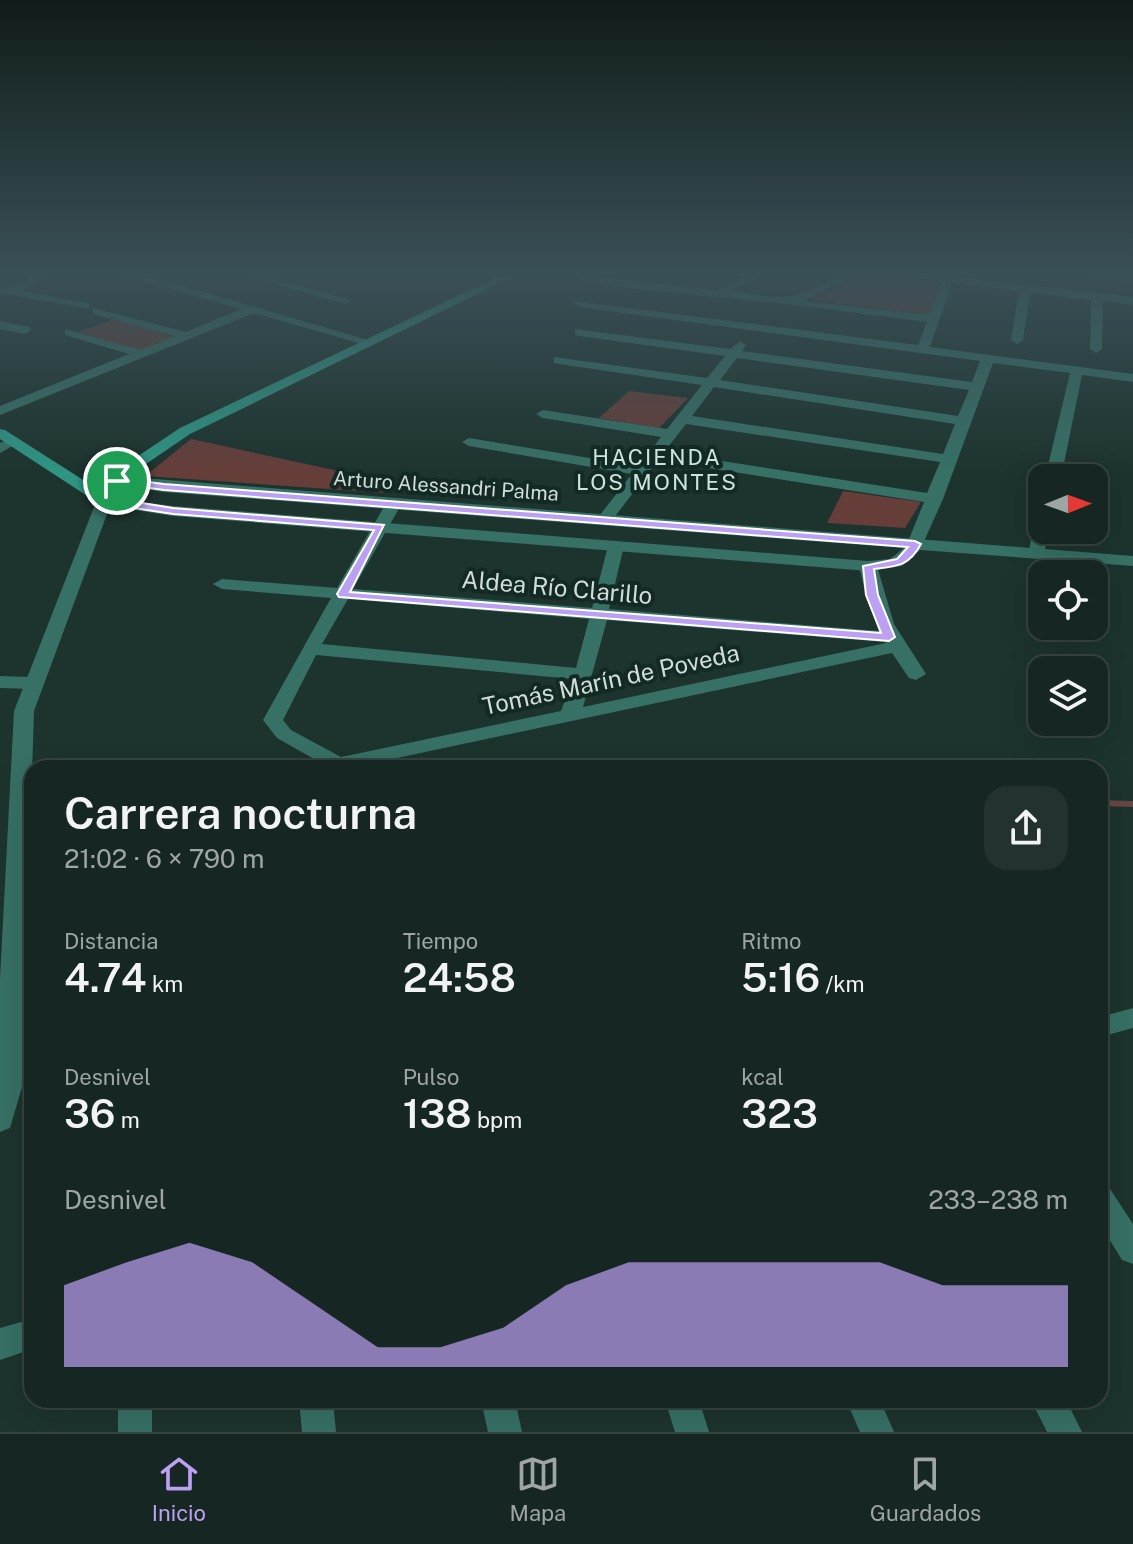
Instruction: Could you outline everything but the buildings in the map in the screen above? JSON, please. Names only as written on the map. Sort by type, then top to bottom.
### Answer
[{"type":"main road","points":[[4,441],[104,500],[123,476],[154,449],[376,339]]},
{"type":"main road","points":[[66,478],[123,476]]},
{"type":"street","points":[[92,339],[142,354]]},
{"type":"street","points":[[0,411],[181,339]]},
{"type":"street","points":[[358,339],[369,342]]},
{"type":"street","points":[[629,339],[977,387]]},
{"type":"street","points":[[604,520],[744,339]]},
{"type":"street","points":[[848,339],[1133,378]]},
{"type":"street","points":[[923,349],[927,339]]},
{"type":"street","points":[[1096,339],[1096,349]]},
{"type":"street","points":[[915,544],[988,358]]},
{"type":"street","points":[[559,360],[964,421]]},
{"type":"street","points":[[1056,464],[1077,370]]},
{"type":"street","points":[[543,414],[669,434]]},
{"type":"street","points":[[681,419],[950,459]]},
{"type":"street","points":[[469,442],[639,471]]},
{"type":"street","points":[[652,455],[935,499]]},
{"type":"street","name":"Arturo Alessandri Palma","points":[[123,476],[164,487],[1133,561]]},
{"type":"street","points":[[0,1120],[8,1087],[18,914],[24,711],[104,500]]},
{"type":"street","name":"Arturo Alessandri Palma","points":[[104,500],[173,511],[868,566],[900,562],[908,558],[915,544]]},
{"type":"street","points":[[393,505],[310,649],[584,674]]},
{"type":"street","points":[[1036,554],[1038,544]]},
{"type":"street","points":[[570,714],[584,674],[616,546]]},
{"type":"street","points":[[868,566],[872,595],[892,642],[916,674]]},
{"type":"street","name":"Aldea Río Clarillo","points":[[222,584],[892,642]]},
{"type":"street","name":"Tomás Marín de Poveda","points":[[357,760],[892,642]]},
{"type":"street","name":"Tomás Marín de Poveda","points":[[310,649],[273,720],[284,734],[331,760]]},
{"type":"street","points":[[0,682],[33,683]]},
{"type":"street","points":[[0,934],[18,914]]},
{"type":"street","points":[[1108,1025],[1132,1020]]},
{"type":"street","points":[[1108,1211],[1133,1250]]},
{"type":"street","points":[[0,1344],[24,1336]]},
{"type":"street","points":[[135,1408],[135,1432]]},
{"type":"street","points":[[317,1408],[319,1432]]},
{"type":"street","points":[[500,1408],[505,1432]]},
{"type":"street","points":[[684,1408],[692,1432]]},
{"type":"street","points":[[866,1408],[877,1432]]},
{"type":"street","points":[[1052,1408],[1065,1432]]},
{"type":"shaded area","points":[[100,339],[177,339],[143,352]]},
{"type":"shaded area","points":[[629,391],[688,398],[659,428],[599,418]]},
{"type":"shaded area","points":[[191,439],[399,484],[385,493],[145,476]]},
{"type":"shaded area","points":[[843,491],[921,502],[905,528],[827,523]]},
{"type":"waterway","points":[[1108,803],[1133,804]]},
{"type":"district","name":"HACIENDA LOS MONTES","points":[[657,470]]},
{"type":"route","points":[[117,481],[915,544],[908,558],[900,562],[868,566],[872,595],[889,637],[598,616],[343,594],[381,528],[173,511],[104,500],[117,481]]}]
